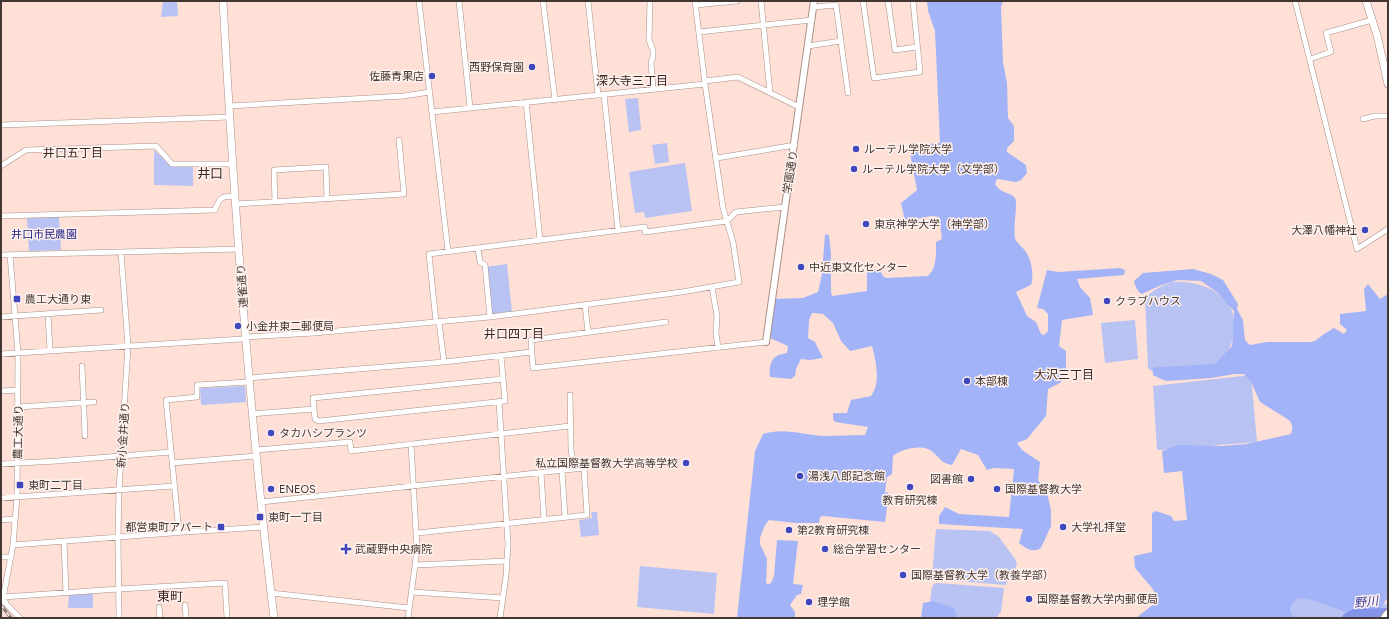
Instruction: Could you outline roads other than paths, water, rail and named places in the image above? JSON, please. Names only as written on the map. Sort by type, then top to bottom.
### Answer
[{"type":"main road","name":"連雀通り","points":[[223,1],[235,196],[249,380],[274,618]]},
{"type":"main road","points":[[1366,1],[1377,35],[1388,84]]},
{"type":"main road","points":[[1385,618],[1388,614]]},
{"type":"street","points":[[419,1],[448,251]]},
{"type":"street","points":[[459,1],[470,108]]},
{"type":"street","points":[[543,1],[555,100]]},
{"type":"street","points":[[588,1],[598,95]]},
{"type":"street","points":[[650,1],[649,40],[653,50],[651,62],[653,89]]},
{"type":"street","points":[[1,354],[242,339],[246,336],[438,322],[585,305],[682,292],[739,282],[733,242],[723,208],[705,82],[696,3],[738,1]]},
{"type":"street","points":[[761,1],[770,93]]},
{"type":"street","points":[[863,1],[874,78],[920,72],[913,1]]},
{"type":"street","points":[[888,1],[895,50],[917,47]]},
{"type":"street","points":[[1295,1],[1357,249],[1388,229]]},
{"type":"street","points":[[814,4],[836,5],[848,93]]},
{"type":"street","name":"学園通り","points":[[766,342],[814,4]]},
{"type":"street","points":[[699,32],[812,20]]},
{"type":"street","points":[[1310,59],[1331,52],[1326,33],[1372,20]]},
{"type":"street","points":[[808,46],[840,41]]},
{"type":"street","points":[[432,112],[653,89],[738,77],[799,107]]},
{"type":"street","points":[[229,106],[404,96],[430,92]]},
{"type":"street","points":[[604,94],[618,230]]},
{"type":"street","points":[[526,102],[540,240]]},
{"type":"street","points":[[1362,119],[1375,116],[1388,116]]},
{"type":"street","points":[[1,125],[230,117]]},
{"type":"street","points":[[236,204],[404,194],[399,140]]},
{"type":"street","points":[[717,158],[795,145]]},
{"type":"street","points":[[1,166],[26,150],[156,146],[172,164],[233,164]]},
{"type":"street","points":[[275,202],[274,170],[326,167],[327,199]]},
{"type":"street","points":[[1,216],[215,210],[219,200],[224,196],[235,196]]},
{"type":"street","points":[[444,362],[429,254],[644,227],[646,232],[727,221],[736,212],[784,207]]},
{"type":"street","points":[[478,248],[480,262],[485,265],[490,316]]},
{"type":"street","points":[[1,255],[240,249]]},
{"type":"street","name":"新小金井通り","points":[[119,618],[119,490],[128,346],[121,252]]},
{"type":"street","name":"農工大通り","points":[[1,609],[13,544],[17,497],[18,353],[10,255]]},
{"type":"street","points":[[712,287],[717,316],[716,333],[718,348]]},
{"type":"street","points":[[585,305],[588,332]]},
{"type":"street","points":[[1,317],[101,310]]},
{"type":"street","points":[[48,314],[50,351]]},
{"type":"street","points":[[666,322],[531,340],[533,368],[766,342]]},
{"type":"street","points":[[179,532],[166,400],[197,398],[197,385],[444,362],[531,352]]},
{"type":"street","points":[[501,355],[505,401],[319,421],[315,419],[312,398],[503,379]]},
{"type":"street","points":[[82,366],[86,436]]},
{"type":"street","points":[[1,391],[18,390]]},
{"type":"street","points":[[570,395],[570,426],[574,469]]},
{"type":"street","points":[[499,401],[508,544],[500,618]]},
{"type":"street","points":[[18,407],[94,402]]},
{"type":"street","points":[[252,414],[314,410]]},
{"type":"street","points":[[172,462],[350,442],[351,451],[570,426]]},
{"type":"street","points":[[408,618],[417,550],[411,444]]},
{"type":"street","points":[[1,464],[171,452]]},
{"type":"street","points":[[261,502],[584,468],[587,515],[416,533]]},
{"type":"street","points":[[562,470],[565,517]]},
{"type":"street","points":[[541,473],[544,519]]},
{"type":"street","points":[[1,498],[174,486]]},
{"type":"street","points":[[1,520],[15,519]]},
{"type":"street","points":[[13,544],[264,527]]},
{"type":"street","points":[[64,541],[66,593]]},
{"type":"street","points":[[1,557],[11,557]]},
{"type":"street","points":[[416,564],[507,561]]},
{"type":"street","points":[[20,618],[7,605],[3,597],[119,588],[225,583],[228,618]]},
{"type":"street","points":[[412,592],[503,598]]},
{"type":"street","points":[[271,593],[409,608]]},
{"type":"street","points":[[185,605],[186,618]]},
{"type":"street","points":[[159,606],[160,618]]},
{"type":"waterway","name":"野川","points":[[1347,618],[1355,614],[1388,613]]},
{"type":"railway","points":[[1,605],[11,618]]},
{"type":"place","name":"西野保育園","points":[[532,67]]},
{"type":"place","name":"佐藤青果店","points":[[432,76]]},
{"type":"place","name":"ルーテル学院大学","points":[[856,149]]},
{"type":"place","name":"ルーテル学院大学（文学部）","points":[[854,169]]},
{"type":"place","name":"東京神学大学（神学部）","points":[[866,224]]},
{"type":"place","name":"大澤八幡神社","points":[[1365,230]]},
{"type":"place","name":"中近東文化センター","points":[[801,267]]},
{"type":"place","name":"農工大通り東","points":[[17,299]]},
{"type":"place","name":"クラブハウス","points":[[1107,301]]},
{"type":"place","name":"小金井東二郵便局","points":[[238,326]]},
{"type":"place","name":"本部棟","points":[[967,381]]},
{"type":"place","name":"タカハシプランツ","points":[[271,433]]},
{"type":"place","name":"私立国際基督教大学高等学校","points":[[686,463]]},
{"type":"place","name":"湯浅八郎記念館","points":[[800,476]]},
{"type":"place","name":"図書館","points":[[971,479]]},
{"type":"place","name":"東町二丁目","points":[[20,485]]},
{"type":"place","name":"教育研究棟","points":[[910,487]]},
{"type":"place","name":"ENEOS","points":[[271,489]]},
{"type":"place","name":"国際基督教大学","points":[[997,489]]},
{"type":"place","name":"東町一丁目","points":[[260,517]]},
{"type":"place","name":"都営東町アパート","points":[[221,527]]},
{"type":"place","name":"大学礼拝堂","points":[[1063,527]]},
{"type":"place","name":"第2教育研究棟","points":[[789,530]]},
{"type":"place","name":"武蔵野中央病院","points":[[346,549]]},
{"type":"place","name":"総合学習センター","points":[[825,549]]},
{"type":"place","name":"国際基督教大学（教養学部）","points":[[903,575]]},
{"type":"place","name":"国際基督教大学内郵便局","points":[[1029,599]]},
{"type":"place","name":"理学館","points":[[809,602]]},
{"type":"district","name":"深大寺三丁目","points":[[632,81]]},
{"type":"district","name":"井口五丁目","points":[[73,153]]},
{"type":"district","name":"井口","points":[[210,173]]},
{"type":"district","name":"井口四丁目","points":[[514,334]]},
{"type":"district","name":"大沢三丁目","points":[[1064,375]]},
{"type":"district","name":"東町","points":[[170,596]]},
{"type":"park label","name":"井口市民農園","points":[[44,234]]}]
